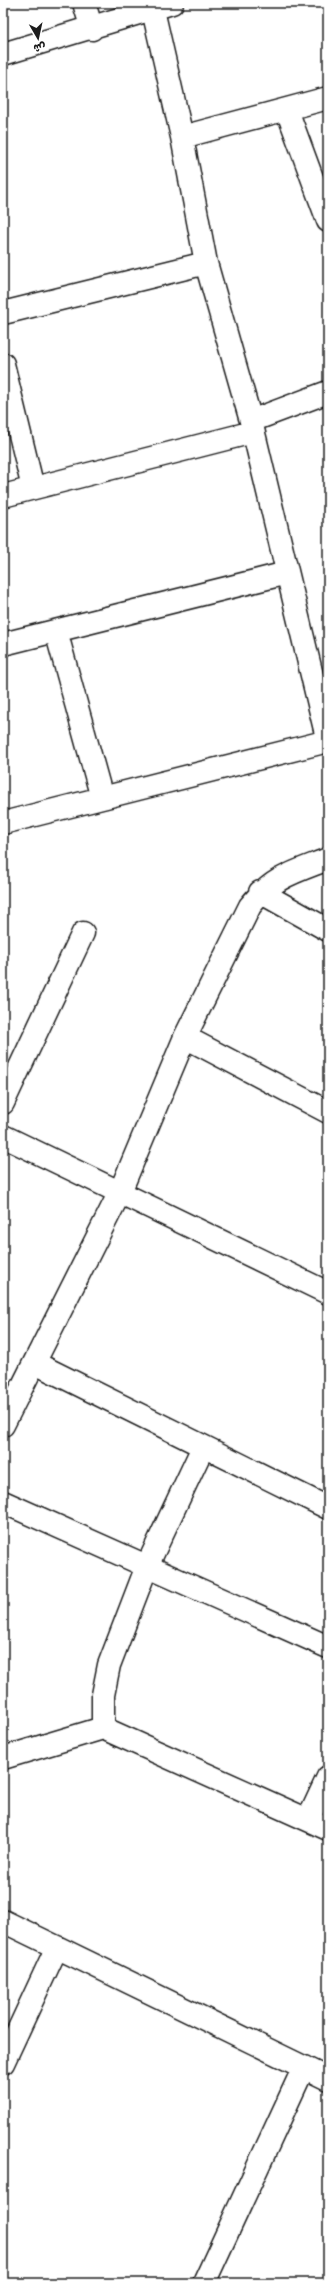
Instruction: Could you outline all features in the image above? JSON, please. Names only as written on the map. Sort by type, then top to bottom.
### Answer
[{"type":"street","points":[[84,3],[92,28]]},
{"type":"street","points":[[3,54],[162,6],[182,137],[206,263],[252,426],[328,741],[3,823]]},
{"type":"street","points":[[182,137],[328,98]]},
{"type":"street","points":[[287,110],[328,220]]},
{"type":"street","points":[[3,313],[206,263]]},
{"type":"street","points":[[3,364],[33,488]]},
{"type":"street","points":[[3,496],[252,426],[328,392]]},
{"type":"street","points":[[3,644],[287,573]]},
{"type":"street","points":[[56,631],[102,798]]},
{"type":"street","points":[[3,1425],[36,1363],[120,1192],[185,1037],[250,906],[260,892],[278,878],[328,859]]},
{"type":"street","points":[[260,892],[328,930]]},
{"type":"street","points":[[3,1103],[83,933]]},
{"type":"street","points":[[185,1037],[328,1112]]},
{"type":"street","points":[[3,1136],[328,1293]]},
{"type":"street","points":[[36,1363],[328,1508]]},
{"type":"street","points":[[103,1728],[103,1695],[110,1665],[147,1566],[203,1447]]},
{"type":"street","points":[[3,1502],[328,1647]]},
{"type":"street","points":[[3,1758],[103,1728],[328,1829]]},
{"type":"street","points":[[308,1820],[328,1778]]},
{"type":"street","points":[[3,1921],[328,2079]]},
{"type":"street","points":[[3,2063],[57,1947]]},
{"type":"street","points":[[204,2283],[304,2067]]}]
